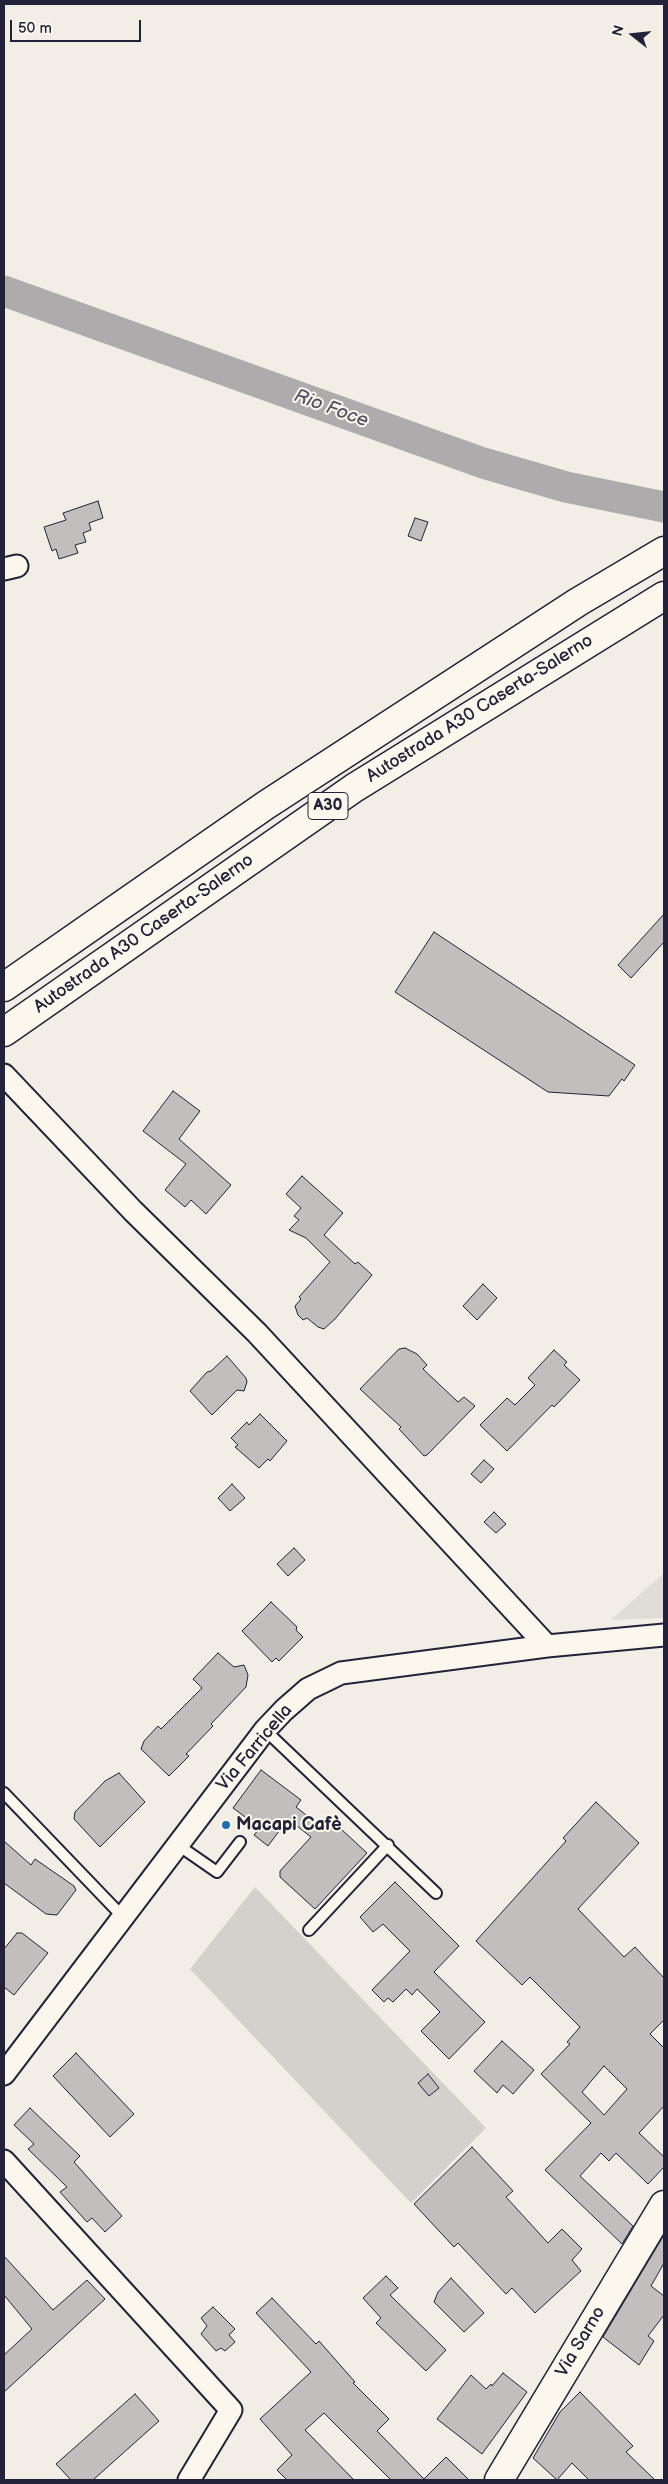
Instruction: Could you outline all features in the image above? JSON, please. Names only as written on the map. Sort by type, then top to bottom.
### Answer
[{"type":"main road","name":"Autostrada A30 Caserta-Salerno","points":[[4,987],[266,805],[578,602],[664,551]]},
{"type":"main road","name":"Autostrada A30 Caserta-Salerno","points":[[4,1032],[354,788],[664,596]]},
{"type":"main road","name":"Via Sarno","points":[[499,2480],[664,2205]]},
{"type":"street","points":[[4,1075],[133,1212],[257,1333],[547,1646]]},
{"type":"street","name":"Via Farricella","points":[[4,2074],[265,1730],[308,1689],[340,1673],[547,1646],[664,1635]]},
{"type":"street","points":[[4,2161],[231,2410],[189,2480]]},
{"type":"lane","points":[[265,1730],[436,1893]]},
{"type":"lane","points":[[4,1793],[123,1917]]},
{"type":"lane","points":[[178,1845],[217,1872],[240,1842]]},
{"type":"lane","points":[[309,1930],[388,1846]]},
{"type":"shaded area","points":[[664,1573],[664,1618],[611,1620]]},
{"type":"shaded area","points":[[255,1887],[486,2128],[411,2203],[190,1969]]},
{"type":"building","points":[[98,501],[103,518],[89,523],[91,530],[83,533],[86,542],[75,545],[78,553],[59,559],[56,549],[52,551],[44,527],[66,520],[63,513]]},
{"type":"building","points":[[415,518],[428,522],[421,541],[408,536]]},
{"type":"building","points":[[664,914],[664,942],[631,978],[618,965]]},
{"type":"building","points":[[434,932],[635,1065],[624,1081],[622,1079],[609,1096],[548,1092],[395,992]]},
{"type":"building","points":[[173,1091],[200,1111],[179,1139],[231,1185],[206,1214],[191,1200],[185,1207],[165,1190],[186,1164],[143,1131]]},
{"type":"building","points":[[302,1176],[343,1213],[324,1235],[355,1264],[358,1262],[372,1275],[335,1319],[324,1329],[318,1327],[307,1318],[303,1320],[298,1315],[295,1306],[301,1299],[299,1297],[330,1262],[306,1238],[289,1230],[299,1220],[294,1216],[301,1208],[286,1194]]},
{"type":"building","points":[[483,1284],[497,1298],[477,1320],[463,1306]]},
{"type":"building","points":[[405,1348],[417,1354],[427,1365],[423,1369],[458,1402],[464,1397],[475,1406],[424,1456],[399,1429],[401,1427],[360,1389],[399,1349]]},
{"type":"building","points":[[554,1350],[567,1362],[564,1365],[580,1380],[554,1407],[552,1405],[507,1451],[480,1425],[507,1398],[515,1405],[535,1385],[528,1378]]},
{"type":"building","points":[[227,1356],[246,1378],[247,1382],[244,1391],[237,1390],[212,1415],[190,1391],[207,1372],[211,1371]]},
{"type":"building","points":[[260,1414],[287,1441],[270,1461],[268,1459],[259,1468],[235,1447],[238,1445],[231,1438],[247,1422],[249,1425]]},
{"type":"building","points":[[484,1460],[494,1469],[481,1483],[471,1474]]},
{"type":"building","points":[[232,1484],[245,1498],[230,1511],[218,1498]]},
{"type":"building","points":[[494,1512],[506,1524],[496,1533],[484,1522]]},
{"type":"building","points":[[294,1548],[305,1560],[288,1576],[277,1564]]},
{"type":"building","points":[[271,1602],[297,1627],[296,1630],[303,1637],[279,1661],[276,1658],[272,1662],[242,1631]]},
{"type":"building","points":[[218,1653],[234,1667],[244,1665],[248,1675],[246,1687],[211,1724],[213,1726],[186,1754],[189,1756],[169,1776],[141,1749],[144,1741],[158,1726],[161,1729],[202,1688],[193,1679]]},
{"type":"building","points":[[261,1770],[301,1800],[296,1807],[320,1826],[328,1817],[367,1853],[315,1909],[280,1877],[280,1871],[311,1837],[288,1819],[268,1846],[254,1835],[260,1828],[233,1808]]},
{"type":"building","points":[[119,1773],[145,1802],[100,1847],[74,1819],[75,1812],[105,1781]]},
{"type":"building","points":[[596,1802],[639,1843],[578,1909],[624,1957],[635,1947],[664,1978],[664,2020],[650,2034],[664,2048],[664,2106],[639,2133],[664,2157],[664,2167],[648,2184],[616,2153],[609,2161],[601,2153],[580,2176],[633,2226],[622,2244],[545,2170],[591,2123],[541,2074],[570,2044],[567,2042],[580,2027],[530,1977],[522,1985],[476,1941],[566,1841],[563,1838]],"holes":[[[604,2066],[627,2089],[604,2115],[582,2092]]]},
{"type":"building","points":[[4,1841],[31,1865],[35,1859],[74,1886],[76,1890],[57,1915],[46,1914],[4,1883]]},
{"type":"building","points":[[395,1882],[459,1946],[434,1972],[485,2022],[449,2059],[421,2031],[440,2012],[417,1989],[412,1995],[406,1989],[393,2002],[388,1998],[384,2002],[372,1990],[410,1951],[383,1924],[373,1932],[360,1917]]},
{"type":"building","points":[[17,1933],[22,1933],[48,1953],[14,1995],[4,1987],[4,1949]]},
{"type":"building","points":[[502,2041],[534,2070],[513,2094],[503,2085],[497,2093],[474,2071]]},
{"type":"building","points":[[76,2053],[134,2114],[110,2137],[53,2076]]},
{"type":"building","points":[[428,2074],[439,2088],[429,2096],[418,2083]]},
{"type":"building","points":[[30,2108],[80,2156],[74,2162],[122,2216],[105,2232],[92,2218],[87,2222],[60,2192],[67,2187],[28,2149],[34,2144],[14,2125]]},
{"type":"building","points":[[472,2147],[513,2191],[506,2197],[548,2243],[562,2229],[582,2249],[572,2260],[581,2271],[535,2313],[512,2288],[506,2294],[458,2243],[454,2247],[414,2204]]},
{"type":"building","points":[[664,2235],[664,2263],[651,2286],[664,2296],[664,2315],[648,2336],[654,2341],[639,2365],[603,2337]]},
{"type":"building","points":[[4,2256],[53,2310],[87,2280],[105,2299],[4,2392],[4,2355],[32,2329],[4,2295]]},
{"type":"building","points":[[386,2276],[398,2288],[390,2295],[446,2350],[426,2371],[376,2323],[381,2318],[363,2298]]},
{"type":"building","points":[[451,2278],[484,2313],[464,2332],[434,2302],[438,2292]]},
{"type":"building","points":[[272,2298],[316,2344],[319,2341],[355,2382],[353,2383],[389,2419],[377,2431],[424,2479],[446,2457],[469,2480],[391,2480],[324,2413],[305,2430],[354,2480],[287,2480],[277,2470],[292,2455],[260,2419],[311,2372],[256,2313]]},
{"type":"building","points":[[213,2307],[235,2329],[229,2335],[235,2342],[225,2351],[221,2348],[216,2351],[201,2334],[207,2326],[201,2318]]},
{"type":"building","points":[[503,2373],[527,2392],[482,2454],[437,2419],[471,2375],[486,2389],[491,2384],[492,2386]]},
{"type":"building","points":[[580,2392],[633,2446],[626,2452],[655,2480],[589,2480],[572,2463],[557,2480],[533,2458],[560,2412]]},
{"type":"building","points":[[135,2394],[159,2421],[93,2480],[71,2480],[56,2464]]},
{"type":"waterway","name":"Rio Foce","points":[[4,291],[483,463],[566,487],[664,507]]},
{"type":"place","name":"Macapi Cafè","points":[[226,1825]]}]
